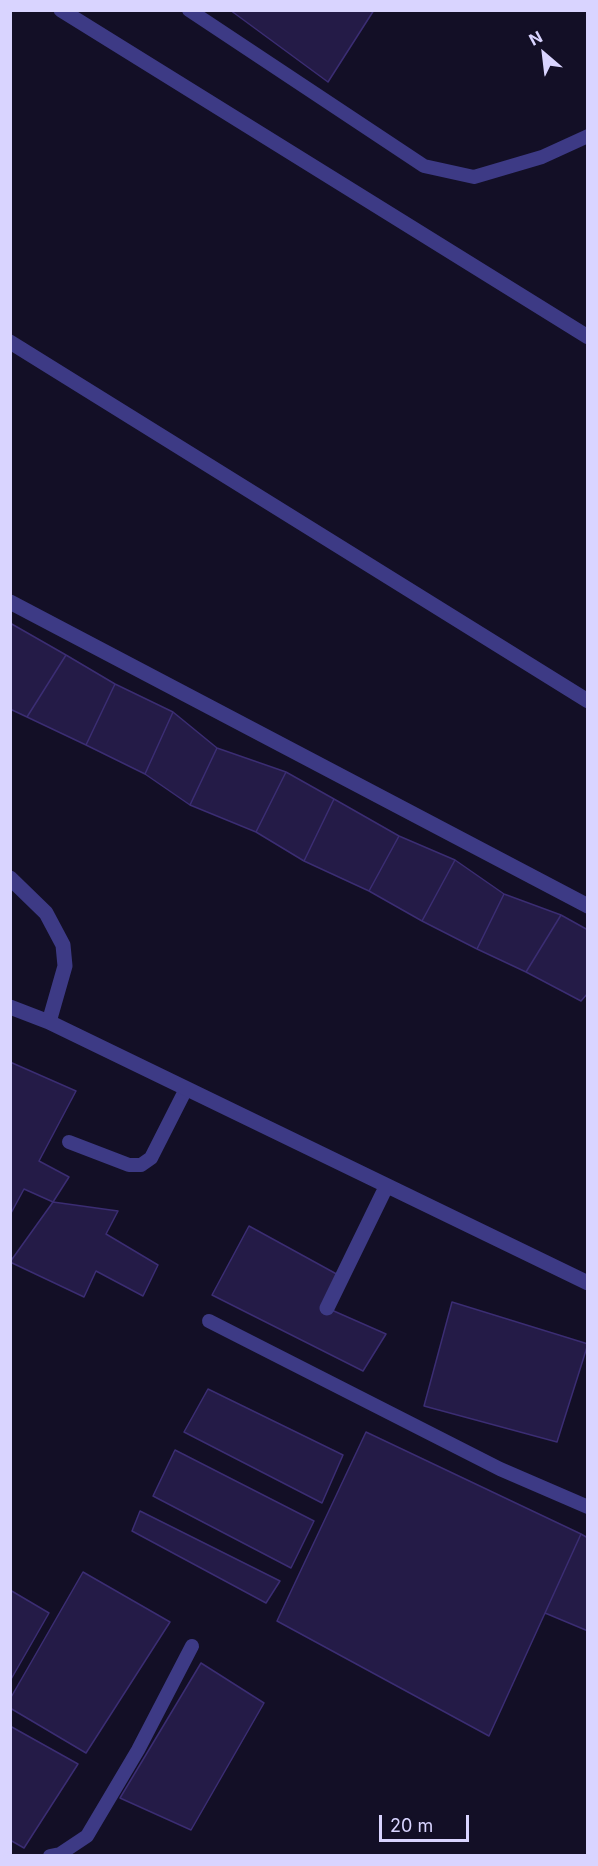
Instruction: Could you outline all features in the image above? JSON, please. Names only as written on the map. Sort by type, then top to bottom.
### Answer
[{"type":"street","points":[[61,10],[588,337]]},
{"type":"street","points":[[10,342],[588,701]]},
{"type":"street","points":[[10,602],[588,906]]},
{"type":"street","points":[[10,878],[46,913],[63,945],[65,966],[49,1022]]},
{"type":"street","points":[[10,1007],[49,1022],[588,1283]]},
{"type":"street","points":[[327,1308],[386,1186]]},
{"type":"lane","points":[[189,10],[424,166],[474,177],[542,157],[588,136]]},
{"type":"lane","points":[[69,1142],[129,1165],[141,1165],[151,1158],[186,1089]]},
{"type":"lane","points":[[209,1321],[500,1469],[588,1507]]},
{"type":"lane","points":[[50,1856],[60,1854],[87,1836],[138,1750],[192,1646]]},
{"type":"building","points":[[230,10],[374,10],[328,82]]},
{"type":"building","points":[[10,623],[66,655],[27,717],[10,709]]},
{"type":"building","points":[[66,655],[115,684],[86,745],[27,717]]},
{"type":"building","points":[[115,684],[173,712],[145,774],[86,745]]},
{"type":"building","points":[[173,712],[217,748],[190,805],[145,774]]},
{"type":"building","points":[[217,748],[286,772],[256,832],[190,805]]},
{"type":"building","points":[[286,772],[334,799],[304,861],[256,832]]},
{"type":"building","points":[[334,799],[399,836],[369,891],[304,861]]},
{"type":"building","points":[[399,836],[455,860],[422,921],[369,891]]},
{"type":"building","points":[[455,860],[504,894],[477,949],[422,921]]},
{"type":"building","points":[[504,894],[561,915],[526,972],[477,949]]},
{"type":"building","points":[[561,915],[588,930],[588,993],[581,1001],[526,972]]},
{"type":"building","points":[[10,1062],[76,1091],[39,1161],[69,1177],[53,1202],[24,1189],[10,1215]]},
{"type":"building","points":[[53,1202],[118,1211],[106,1234],[158,1265],[143,1296],[96,1271],[84,1297],[10,1262]]},
{"type":"building","points":[[249,1226],[342,1277],[327,1308],[386,1334],[363,1371],[212,1295]]},
{"type":"building","points":[[452,1302],[588,1344],[557,1442],[424,1406]]},
{"type":"building","points":[[208,1389],[343,1455],[322,1503],[184,1432]]},
{"type":"building","points":[[366,1432],[581,1534],[489,1736],[277,1621]]},
{"type":"building","points":[[175,1450],[314,1521],[291,1568],[153,1496]]},
{"type":"building","points":[[140,1511],[280,1581],[266,1603],[132,1531]]},
{"type":"building","points":[[581,1534],[588,1538],[588,1631],[545,1613]]},
{"type":"building","points":[[83,1572],[170,1622],[86,1753],[10,1708],[10,1699]]},
{"type":"building","points":[[10,1590],[49,1613],[10,1681]]},
{"type":"building","points":[[201,1663],[264,1703],[191,1830],[120,1798]]},
{"type":"building","points":[[10,1726],[78,1764],[24,1848],[10,1840]]}]
